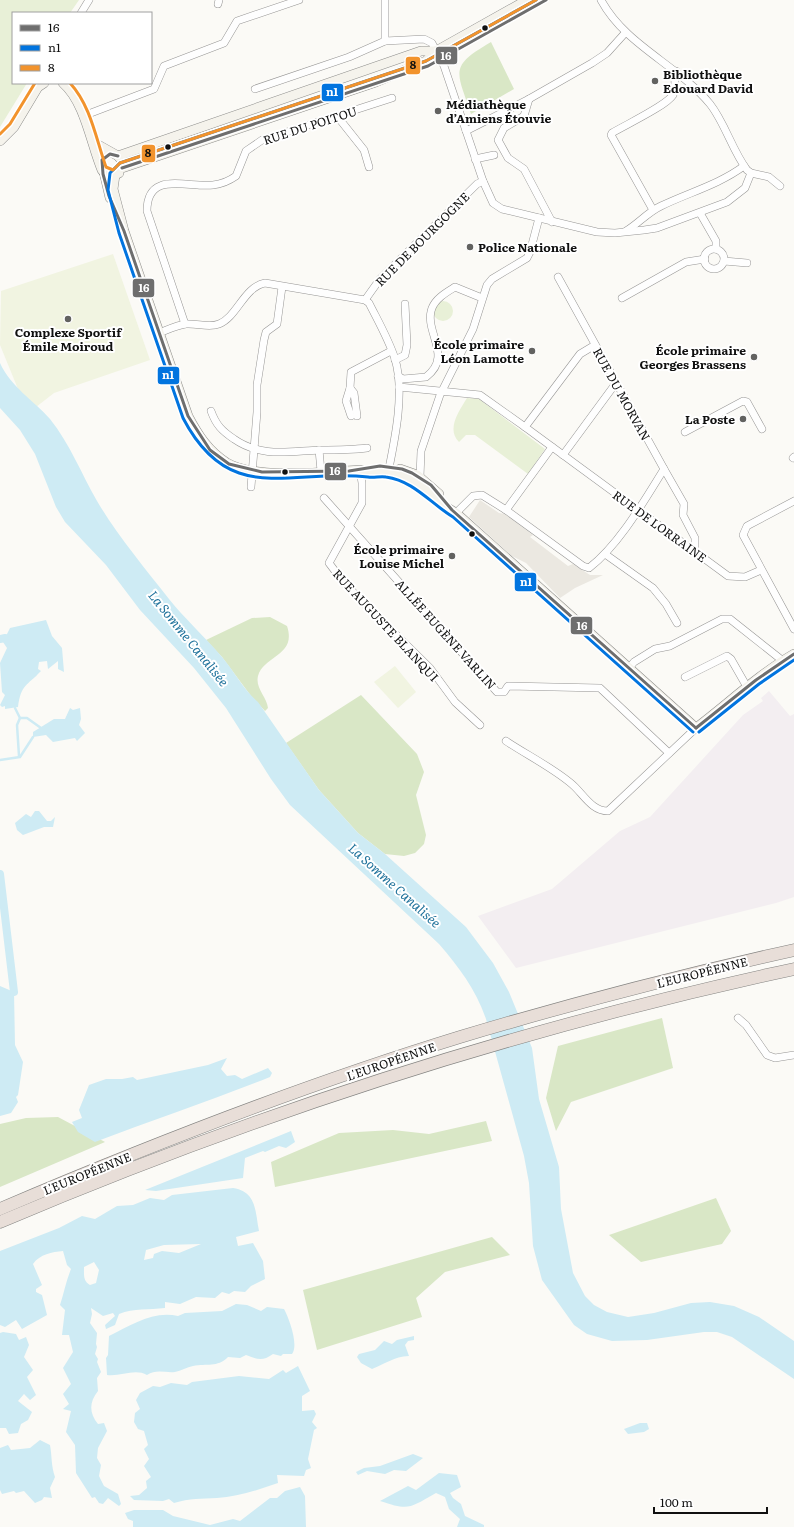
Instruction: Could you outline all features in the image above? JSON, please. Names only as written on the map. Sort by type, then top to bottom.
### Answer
[{"type":"highway","name":"L'EUROPÉENNE","points":[[0,1209],[231,1117],[321,1084],[459,1038],[551,1011],[794,950]]},
{"type":"highway","name":"L'EUROPÉENNE","points":[[0,1222],[106,1178],[233,1130],[464,1055],[556,1028],[794,969]]},
{"type":"street","points":[[82,12],[89,0]]},
{"type":"street","points":[[83,116],[154,89],[164,66],[224,43],[238,21],[299,0]]},
{"type":"street","points":[[385,0],[386,41]]},
{"type":"street","points":[[102,168],[109,176],[115,175],[122,168],[376,82],[438,56],[527,0]]},
{"type":"street","points":[[601,0],[607,12],[624,33],[676,71],[710,105],[744,166],[751,173],[769,177],[780,186]]},
{"type":"street","points":[[466,131],[529,99],[607,53],[624,33]]},
{"type":"street","points":[[255,89],[349,57],[386,41],[424,39],[432,43],[438,56],[483,181],[497,207],[552,222],[597,232],[615,234],[657,228],[700,213],[727,202],[737,196],[745,188],[751,173]]},
{"type":"street","points":[[102,168],[106,155],[116,155],[421,51],[438,56]]},
{"type":"street","points":[[653,210],[611,135],[664,103],[673,95],[675,88],[673,78],[676,71]]},
{"type":"street","points":[[675,88],[685,79]]},
{"type":"street","points":[[0,141],[14,127],[38,87],[42,84]]},
{"type":"street","points":[[64,84],[72,93],[83,116],[102,168],[119,224],[124,231]]},
{"type":"street","name":"RUE DU POITOU","points":[[185,324],[148,210],[148,196],[151,191],[163,185],[212,185],[224,183],[236,176],[246,151],[251,146],[262,140],[392,98]]},
{"type":"street","points":[[529,99],[524,116],[504,128],[498,140],[508,158],[524,169],[552,222]]},
{"type":"street","points":[[337,116],[364,150],[369,167]]},
{"type":"street","points":[[92,142],[116,155],[122,161],[122,168]]},
{"type":"street","points":[[475,159],[494,155]]},
{"type":"street","points":[[624,232],[653,210],[724,180],[744,166]]},
{"type":"street","points":[[115,175],[113,189],[124,231],[159,333],[188,416],[200,438],[210,450],[228,464],[264,473],[360,470],[368,472],[389,470],[420,477],[447,502],[454,511],[696,728]]},
{"type":"street","name":"RUE DE BOURGOGNE","points":[[365,300],[380,279],[435,223],[477,184],[483,181]]},
{"type":"street","points":[[700,213],[716,241],[716,249]]},
{"type":"street","points":[[420,477],[421,451],[442,390],[473,329],[487,285],[492,279],[527,258],[539,218]]},
{"type":"street","points":[[716,249],[722,253],[724,261],[721,266],[712,269],[706,264],[705,259],[707,252],[716,249]]},
{"type":"street","points":[[622,298],[686,262],[705,259]]},
{"type":"street","points":[[724,261],[747,263]]},
{"type":"street","name":"RUE DU MORVAN","points":[[558,277],[684,504],[683,515],[695,538],[694,552]]},
{"type":"street","points":[[159,333],[185,324],[212,326],[220,323],[259,284],[265,283],[365,300],[369,303],[392,351],[398,376],[399,387],[389,470]]},
{"type":"street","points":[[251,487],[257,385],[266,332],[277,324],[282,287]]},
{"type":"street","points":[[398,376],[403,379],[426,377],[436,365],[439,354],[433,332],[431,312],[438,299],[455,287],[482,298]]},
{"type":"street","points":[[395,360],[405,355],[407,345],[405,304]]},
{"type":"street","points":[[525,427],[580,354],[595,345]]},
{"type":"street","points":[[354,416],[346,401],[350,388],[351,372],[392,351]]},
{"type":"street","points":[[563,455],[616,383]]},
{"type":"street","name":"RUE DE LORRAINE","points":[[399,387],[442,390],[480,395],[728,576],[745,577],[761,570]]},
{"type":"street","points":[[685,432],[743,401],[747,402],[762,429]]},
{"type":"street","points":[[211,411],[216,425],[243,446],[254,450],[269,452],[303,452],[367,448]]},
{"type":"street","points":[[506,510],[552,447]]},
{"type":"street","points":[[319,450],[321,471]]},
{"type":"street","points":[[454,511],[473,496],[482,495],[506,510],[583,566],[589,568],[605,554],[638,510],[664,469]]},
{"type":"street","name":"RUE AUGUSTE BLANQUI","points":[[360,470],[362,483],[362,503],[331,557],[329,563],[332,570],[397,638],[430,668],[455,702],[480,725]]},
{"type":"street","points":[[407,474],[446,507],[454,511]]},
{"type":"street","name":"ALLÉE EUGÈNE VARLIN","points":[[324,498],[497,692],[504,692],[508,686],[600,688],[669,753]]},
{"type":"street","points":[[794,501],[747,526],[743,531],[745,540],[794,630]]},
{"type":"street","points":[[605,554],[653,588],[666,604],[677,623]]},
{"type":"street","points":[[629,668],[634,662],[655,649],[670,646],[722,619],[730,619],[783,660]]},
{"type":"street","points":[[506,741],[573,785],[593,806],[602,811],[608,811],[613,808],[696,728],[747,687],[783,660],[794,654]]},
{"type":"street","points":[[685,677],[727,656],[731,659],[747,687]]},
{"type":"street","points":[[738,1018],[746,1025],[767,1055],[775,1058],[794,1055]]},
{"type":"shaded area","points":[[480,500],[499,513],[505,514],[533,535],[530,537],[568,566],[573,564],[590,575],[603,575],[575,588],[560,598],[526,563],[512,556],[469,517]]},
{"type":"shaded area","points":[[769,691],[790,716],[794,714],[794,897],[776,903],[516,968],[478,916],[552,889],[620,831],[650,817],[743,715],[763,701],[761,698]]},
{"type":"green space","points":[[0,0],[79,0],[71,12],[12,12],[12,84],[26,84],[0,127]]},
{"type":"green space","points":[[491,42],[514,89],[471,114],[462,88],[460,71],[462,64],[468,58]]},
{"type":"green space","name":"Complexe Sportif Émile Moiroud","points":[[113,254],[150,360],[54,393],[36,407],[18,389],[0,345],[1,291]]},
{"type":"green space","points":[[443,301],[450,304],[453,311],[450,318],[443,321],[436,318],[433,311],[436,304]]},
{"type":"green space","points":[[467,398],[479,399],[545,449],[528,474],[475,435],[466,435],[459,442],[455,437],[455,420]]},
{"type":"green space","points":[[270,617],[287,626],[289,636],[288,644],[261,669],[258,676],[258,685],[266,700],[268,708],[265,711],[251,696],[222,657],[206,640],[252,618]]},
{"type":"green space","points":[[395,666],[416,692],[398,708],[374,682]]},
{"type":"green space","points":[[361,695],[417,754],[424,772],[416,795],[426,835],[424,844],[415,853],[404,856],[385,854],[358,833],[319,790],[286,743]]},
{"type":"green space","points":[[662,1018],[673,1068],[571,1102],[556,1131],[546,1098],[558,1046]]},
{"type":"green space","points":[[58,1117],[105,1142],[0,1187],[0,1124],[26,1118]]},
{"type":"green space","points":[[486,1121],[492,1141],[275,1187],[271,1162],[339,1133],[393,1130],[429,1134]]},
{"type":"green space","points":[[716,1198],[731,1231],[722,1244],[641,1262],[609,1235]]},
{"type":"green space","points":[[492,1237],[510,1255],[445,1272],[416,1298],[422,1317],[317,1350],[303,1290]]},
{"type":"water","name":"La Somme Canalisée","points":[[0,363],[16,386],[50,419],[57,429],[97,501],[122,539],[169,599],[222,657],[258,702],[319,790],[358,833],[385,854],[466,927],[493,963],[509,992],[532,1048],[539,1099],[559,1167],[561,1209],[573,1273],[585,1296],[594,1305],[607,1312],[628,1317],[654,1313],[691,1303],[710,1302],[734,1306],[759,1317],[794,1341],[794,1379],[732,1337],[717,1332],[704,1332],[647,1340],[612,1341],[587,1334],[574,1325],[542,1280],[533,1246],[529,1183],[524,1156],[486,1019],[472,989],[460,970],[439,944],[290,805],[271,779],[226,708],[194,668],[140,610],[106,565],[65,522],[56,507],[35,454],[20,430],[0,408]]},
{"type":"water","points":[[46,620],[52,636],[62,648],[64,672],[58,669],[58,661],[48,669],[47,661],[39,662],[38,669],[41,671],[23,689],[18,707],[5,709],[5,706],[2,707],[0,705],[5,695],[2,692],[0,663],[7,648],[3,642],[10,628]]},
{"type":"water","points":[[70,708],[73,710],[80,708],[81,719],[79,725],[85,733],[77,741],[75,738],[53,742],[46,735],[33,737],[33,732],[54,719],[65,719]]},
{"type":"water","points":[[35,811],[39,811],[47,821],[51,821],[55,817],[53,827],[44,827],[23,835],[17,830],[15,823],[26,814],[31,817]]},
{"type":"water","points":[[0,986],[14,992],[15,1045],[23,1062],[18,1095],[16,1097],[18,1102],[11,1113],[0,1116]]},
{"type":"water","points":[[227,1058],[221,1069],[227,1076],[235,1075],[242,1079],[268,1068],[272,1073],[270,1077],[95,1142],[78,1132],[72,1122],[82,1118],[79,1110],[89,1085],[106,1079],[133,1077],[137,1080],[208,1065]]},
{"type":"water","points":[[291,1131],[295,1142],[286,1148],[279,1146],[245,1158],[243,1178],[156,1191],[145,1190]]},
{"type":"water","points":[[233,1188],[241,1190],[247,1194],[254,1204],[259,1231],[236,1237],[238,1246],[253,1243],[263,1261],[265,1279],[251,1286],[245,1292],[234,1291],[229,1294],[222,1292],[215,1298],[196,1297],[180,1304],[165,1302],[165,1308],[125,1312],[119,1314],[115,1325],[106,1329],[105,1325],[115,1316],[113,1313],[103,1316],[91,1308],[92,1314],[90,1323],[97,1333],[97,1347],[95,1354],[98,1359],[97,1362],[101,1372],[97,1378],[98,1391],[93,1399],[91,1408],[95,1420],[98,1424],[104,1423],[107,1431],[98,1448],[97,1458],[101,1465],[99,1476],[104,1486],[118,1494],[121,1504],[119,1506],[108,1498],[103,1504],[99,1503],[95,1497],[92,1498],[76,1473],[75,1445],[66,1432],[71,1411],[63,1409],[69,1404],[63,1394],[71,1384],[63,1368],[73,1352],[69,1335],[62,1335],[65,1310],[60,1305],[71,1269],[67,1265],[63,1251],[46,1254],[39,1258],[33,1264],[42,1285],[36,1289],[36,1292],[42,1295],[47,1315],[22,1329],[16,1320],[5,1327],[0,1325],[0,1251],[59,1228],[82,1216],[95,1219],[117,1206],[133,1205],[150,1198],[164,1200],[172,1195]],"holes":[[[201,1244],[179,1253],[162,1251],[154,1254],[153,1258],[144,1260],[146,1250],[164,1245]],[[94,1262],[99,1270],[96,1283],[90,1285],[85,1280],[84,1267]]]},
{"type":"water","points":[[236,1304],[247,1305],[261,1311],[267,1307],[284,1309],[291,1325],[294,1338],[294,1350],[292,1354],[283,1354],[281,1356],[273,1354],[263,1359],[256,1359],[246,1355],[240,1358],[228,1357],[220,1363],[193,1366],[175,1372],[157,1372],[147,1375],[132,1372],[107,1375],[106,1358],[108,1355],[109,1336],[134,1323],[151,1317],[160,1315],[178,1316],[185,1313],[222,1311]]},
{"type":"water","points":[[0,1333],[16,1334],[19,1340],[26,1337],[29,1345],[24,1357],[33,1370],[27,1377],[36,1395],[30,1400],[24,1394],[18,1401],[32,1412],[28,1420],[21,1424],[18,1433],[9,1434],[6,1428],[0,1428]]},
{"type":"water","points":[[414,1336],[414,1340],[408,1341],[405,1345],[409,1356],[394,1359],[372,1369],[361,1363],[357,1357],[359,1354],[375,1350],[384,1341],[392,1344],[397,1340]]},
{"type":"water","points":[[298,1366],[310,1391],[302,1396],[302,1411],[314,1410],[316,1414],[312,1422],[317,1428],[314,1430],[308,1459],[311,1468],[306,1470],[304,1476],[277,1475],[278,1483],[248,1493],[225,1497],[190,1499],[174,1503],[169,1499],[163,1501],[134,1500],[130,1496],[139,1495],[147,1488],[146,1481],[151,1477],[144,1466],[149,1459],[144,1449],[148,1445],[144,1431],[138,1429],[134,1422],[135,1413],[140,1409],[136,1400],[140,1393],[153,1386],[160,1387],[171,1383],[187,1385],[192,1382],[239,1376],[269,1379],[283,1370],[286,1373]]},
{"type":"water","points":[[640,1423],[647,1423],[649,1429],[644,1432],[628,1434],[624,1429]]},
{"type":"water","points":[[40,1440],[50,1445],[55,1477],[50,1488],[52,1498],[44,1497],[42,1500],[35,1503],[24,1491],[16,1493],[14,1491],[2,1494],[0,1490],[0,1448],[8,1445],[11,1450],[30,1448]]},
{"type":"water","points":[[413,1454],[423,1458],[406,1471],[394,1470],[385,1474],[367,1471],[358,1475],[356,1472],[364,1468],[380,1466]]},
{"type":"water","points":[[439,1473],[457,1475],[461,1487],[450,1493],[453,1498],[461,1504],[465,1516],[484,1525],[484,1527],[457,1527],[460,1519],[449,1509],[445,1497],[436,1493],[414,1505],[404,1507],[380,1501],[408,1486],[416,1490]]},
{"type":"water","points":[[300,1487],[305,1496],[306,1527],[133,1527],[133,1521],[128,1519],[125,1513],[134,1510],[163,1510],[173,1516],[210,1525],[233,1519],[240,1521],[270,1498],[277,1498],[285,1491]]},
{"type":"waterway","points":[[0,639],[5,638]]},
{"type":"waterway","points":[[15,708],[20,718],[27,718],[41,728]]},
{"type":"waterway","points":[[19,756],[17,725],[20,718]]},
{"type":"waterway","points":[[0,760],[20,757],[33,737]]},
{"type":"waterway","points":[[0,874],[14,992]]},
{"type":"transit line","name":"n1","points":[[536,0],[426,61],[120,163],[110,173],[108,190],[119,233],[183,418],[201,446],[221,464],[242,474],[264,478],[340,476],[384,477],[396,479],[405,483],[453,517],[693,732]]},
{"type":"transit line","name":"8","points":[[71,84],[88,112],[106,167],[113,170],[120,163],[426,61],[536,0]]},
{"type":"transit line","name":"16","points":[[122,168],[428,66],[546,0]]},
{"type":"transit line","name":"8","points":[[0,134],[10,124],[34,84]]},
{"type":"transit line","name":"16","points":[[118,156],[110,154],[102,160],[103,174],[109,196],[124,231],[188,416],[210,450],[229,464],[262,472],[349,471],[380,466],[402,469],[412,473],[431,485],[452,510],[696,728]]},
{"type":"transit line","name":"16","points":[[696,728],[756,680],[794,654]]},
{"type":"transit line","name":"n1","points":[[699,732],[759,684],[794,660]]},
{"type":"place","name":"Bibliothèque Edouard David","points":[[655,81]]},
{"type":"place","name":"Médiathèque d’Amiens Étouvie","points":[[438,111]]},
{"type":"place","name":"Police Nationale","points":[[470,247]]},
{"type":"place","name":"Complexe Sportif Émile Moiroud","points":[[68,319]]},
{"type":"place","name":"École primaire Léon Lamotte","points":[[532,351]]},
{"type":"place","name":"École primaire Georges Brassens","points":[[754,357]]},
{"type":"place","name":"La Poste","points":[[743,419]]},
{"type":"place","name":"École primaire Louise Michel","points":[[452,556]]}]
